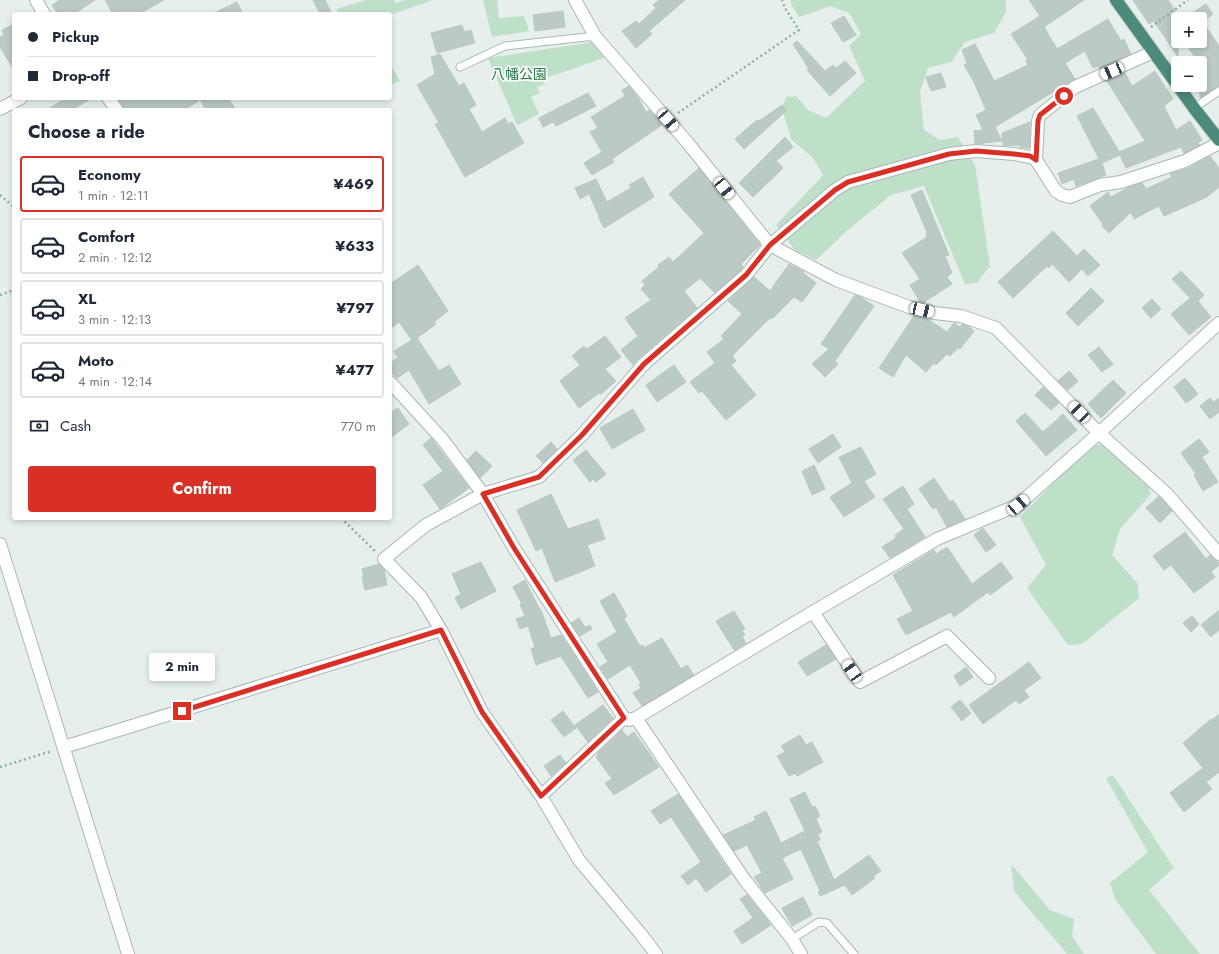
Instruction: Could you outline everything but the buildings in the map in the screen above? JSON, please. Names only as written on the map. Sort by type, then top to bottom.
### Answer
[{"type":"highway","points":[[1116,0],[1219,140]]},
{"type":"street","points":[[36,0],[43,12]]},
{"type":"street","points":[[575,0],[595,36],[668,120],[770,245],[836,280],[909,307],[934,313],[960,316],[996,328],[1099,433],[1167,494],[1219,554]]},
{"type":"street","points":[[1036,160],[1038,121],[1040,115],[1075,87],[1153,52]]},
{"type":"street","points":[[0,109],[17,100]]},
{"type":"street","points":[[110,100],[116,108]]},
{"type":"street","points":[[656,954],[579,860],[541,796],[482,712],[441,630],[421,597],[384,559],[426,524],[483,494],[539,477],[582,435],[644,364],[746,275],[770,245],[835,190],[848,182],[949,154],[976,151],[1030,156],[1036,160],[1056,191],[1062,196],[1070,197],[1100,185],[1121,182],[1185,161],[1219,143]]},
{"type":"street","points":[[541,796],[630,718],[937,539],[1018,505],[1219,323]]},
{"type":"street","points":[[392,384],[443,440],[483,494],[514,548],[630,718],[744,879],[792,939],[800,954]]},
{"type":"street","points":[[0,544],[128,954]]},
{"type":"street","points":[[813,612],[860,682],[947,636],[989,678]]},
{"type":"street","points":[[64,748],[441,630]]},
{"type":"lane","points":[[460,67],[505,46],[595,36]]},
{"type":"lane","points":[[1194,108],[1219,91]]},
{"type":"lane","points":[[792,939],[819,922],[827,923],[854,954]]},
{"type":"path","points":[[668,120],[799,30],[785,8],[782,0]]},
{"type":"path","points":[[1141,34],[1188,0]]},
{"type":"path","points":[[0,195],[12,205]]},
{"type":"path","points":[[0,295],[12,291]]},
{"type":"path","points":[[343,520],[368,546],[384,559]]},
{"type":"path","points":[[0,767],[64,748]]},
{"type":"green space","points":[[366,0],[394,0],[395,3],[406,0],[433,0],[392,14],[392,12],[338,12],[337,9]]},
{"type":"green space","points":[[483,0],[497,0],[499,18],[524,16],[529,31],[492,37]]},
{"type":"green space","points":[[791,0],[1006,0],[1006,12],[994,33],[965,42],[951,62],[928,68],[920,92],[924,130],[940,140],[958,137],[975,165],[990,266],[977,283],[965,284],[924,186],[891,195],[849,229],[816,260],[795,250],[776,225],[823,175],[813,158],[791,139],[782,108],[786,97],[796,96],[808,110],[826,118],[865,81],[849,46],[861,34],[849,13],[830,6],[799,17],[791,4]]},
{"type":"green space","name":"八幡公園","points":[[593,42],[604,58],[543,79],[545,84],[537,87],[540,93],[531,97],[539,114],[517,125],[488,58]]},
{"type":"green space","points":[[392,67],[400,81],[392,84]]},
{"type":"green space","points":[[1101,444],[1148,484],[1151,494],[1120,529],[1112,555],[1138,584],[1139,598],[1082,644],[1068,645],[1027,588],[1046,565],[1020,517],[1088,448]]},
{"type":"green space","points":[[1113,775],[1174,868],[1149,890],[1200,954],[1156,954],[1115,899],[1110,883],[1148,852],[1106,778]]},
{"type":"green space","points":[[1011,864],[1050,910],[1074,919],[1072,936],[1084,954],[1067,954],[1014,891]]},
{"type":"route","points":[[182,711],[441,630],[482,712],[541,796],[624,718],[547,602],[483,494],[539,477],[582,435],[644,364],[746,275],[770,245],[835,190],[848,182],[949,154],[976,151],[1030,156],[1036,160],[1038,121],[1040,115],[1064,96]]}]
